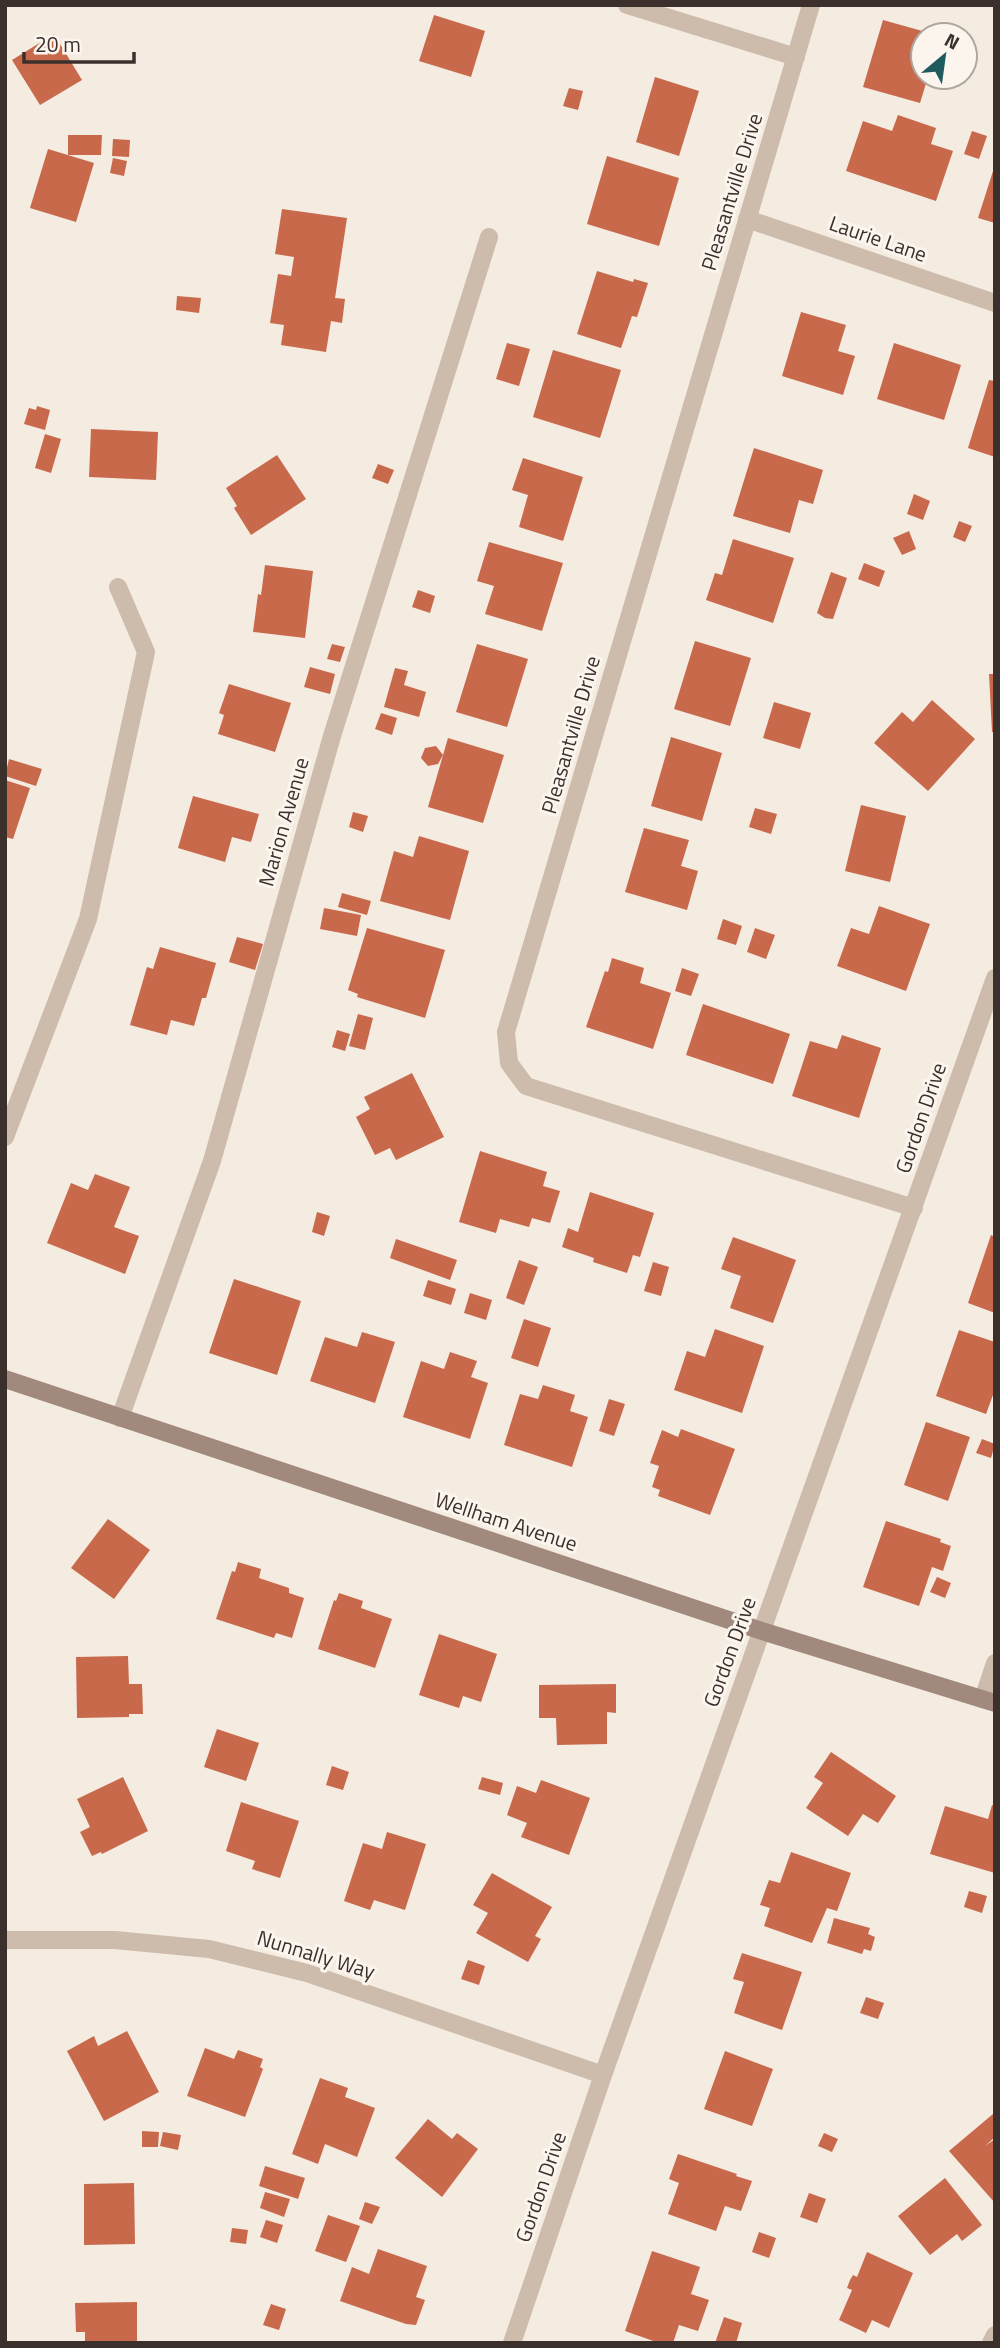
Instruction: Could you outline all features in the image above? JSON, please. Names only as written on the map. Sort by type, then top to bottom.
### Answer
[{"type":"street","points":[[627,5],[796,57]]},
{"type":"street","name":"Pleasantville Drive","points":[[811,5],[506,1032],[509,1063],[526,1086],[914,1208]]},
{"type":"street","name":"Laurie Lane","points":[[747,219],[995,303]]},
{"type":"street","name":"Marion Avenue","points":[[120,1418],[212,1161],[332,736],[489,237]]},
{"type":"street","points":[[5,1137],[88,919],[146,652],[118,587]]},
{"type":"street","name":"Gordon Drive","points":[[512,2343],[603,2075],[995,978]]},
{"type":"street","name":"Wellham Avenue","points":[[5,1379],[762,1631],[989,1701]]},
{"type":"street","points":[[989,1701],[995,1663]]},
{"type":"street","name":"Nunnally Way","points":[[5,1940],[115,1940],[209,1949],[307,1973],[603,2075]]},
{"type":"street","points":[[991,2343],[995,2335]]},
{"type":"building","points":[[434,15],[485,31],[471,77],[419,61]]},
{"type":"building","points":[[883,20],[909,27],[909,91],[924,91],[920,103],[863,87]]},
{"type":"building","points":[[54,34],[82,80],[40,105],[12,60]]},
{"type":"building","points":[[655,77],[699,91],[679,156],[636,142]]},
{"type":"building","points":[[569,88],[583,91],[578,110],[563,106]]},
{"type":"building","points":[[898,115],[936,128],[931,144],[953,151],[936,201],[846,171],[863,121],[892,131]]},
{"type":"building","points":[[972,131],[987,136],[979,159],[964,154]]},
{"type":"building","points":[[68,135],[102,135],[101,155],[68,155]]},
{"type":"building","points":[[113,139],[130,140],[129,157],[112,156]]},
{"type":"building","points":[[48,149],[94,163],[76,222],[30,208]]},
{"type":"building","points":[[607,156],[679,178],[659,246],[587,224]]},
{"type":"building","points":[[113,158],[127,161],[124,176],[110,173]]},
{"type":"building","points":[[995,168],[995,223],[978,218]]},
{"type":"building","points":[[282,209],[347,218],[335,298],[345,299],[342,323],[331,321],[326,352],[281,345],[284,325],[270,323],[278,274],[291,276],[294,257],[275,254]]},
{"type":"building","points":[[597,271],[633,282],[634,279],[648,283],[637,317],[632,316],[621,348],[577,334]]},
{"type":"building","points":[[177,296],[201,298],[199,313],[176,310]]},
{"type":"building","points":[[801,312],[846,325],[838,351],[855,356],[843,395],[782,376]]},
{"type":"building","points":[[507,343],[530,349],[519,386],[496,379]]},
{"type":"building","points":[[894,343],[961,365],[944,420],[877,399]]},
{"type":"building","points":[[553,350],[621,370],[600,438],[533,417]]},
{"type":"building","points":[[989,380],[995,381],[995,457],[968,448]]},
{"type":"building","points":[[37,406],[50,410],[45,430],[24,424],[29,408],[36,410]]},
{"type":"building","points":[[91,429],[158,432],[156,480],[89,477]]},
{"type":"building","points":[[45,434],[61,439],[51,473],[35,468]]},
{"type":"building","points":[[754,448],[823,470],[813,504],[799,500],[790,533],[733,516]]},
{"type":"building","points":[[277,455],[306,499],[251,535],[234,508],[237,506],[226,488]]},
{"type":"building","points":[[523,458],[583,477],[563,541],[519,527],[528,495],[512,490]]},
{"type":"building","points":[[378,464],[394,470],[388,484],[372,478]]},
{"type":"building","points":[[914,494],[930,501],[923,520],[907,514]]},
{"type":"building","points":[[959,521],[972,526],[965,542],[953,537]]},
{"type":"building","points":[[909,531],[916,549],[902,555],[893,538]]},
{"type":"building","points":[[733,539],[794,558],[773,623],[706,600],[715,573],[722,575]]},
{"type":"building","points":[[489,542],[563,563],[542,631],[485,614],[494,586],[477,581]]},
{"type":"building","points":[[864,563],[885,571],[879,587],[858,579]]},
{"type":"building","points":[[265,565],[313,571],[305,638],[253,632]]},
{"type":"building","points":[[831,572],[847,578],[833,619],[817,613]]},
{"type":"building","points":[[418,590],[435,596],[430,613],[412,607]]},
{"type":"building","points":[[695,641],[751,658],[730,726],[674,709]]},
{"type":"building","points":[[332,644],[345,647],[340,662],[327,659]]},
{"type":"building","points":[[477,644],[528,659],[507,727],[456,712]]},
{"type":"building","points":[[310,667],[335,674],[330,694],[304,687]]},
{"type":"building","points":[[395,668],[408,671],[404,685],[426,692],[419,717],[384,707]]},
{"type":"building","points":[[989,674],[995,674],[995,732],[992,732]]},
{"type":"building","points":[[229,684],[291,703],[275,752],[218,734],[224,715],[219,713]]},
{"type":"building","points":[[932,700],[975,739],[928,791],[874,743],[902,712],[913,722]]},
{"type":"building","points":[[774,702],[811,713],[800,749],[763,738]]},
{"type":"building","points":[[381,713],[397,718],[392,735],[375,729]]},
{"type":"building","points":[[671,737],[722,753],[702,821],[651,806]]},
{"type":"building","points":[[448,738],[504,755],[483,823],[428,807]]},
{"type":"building","points":[[436,746],[443,755],[438,764],[428,766],[421,758],[425,748]]},
{"type":"building","points":[[9,759],[42,769],[36,786],[5,776]]},
{"type":"building","points":[[5,780],[30,788],[13,839],[5,837]]},
{"type":"building","points":[[193,796],[259,814],[251,842],[232,837],[225,862],[178,848]]},
{"type":"building","points":[[861,805],[906,816],[890,882],[845,871]]},
{"type":"building","points":[[755,808],[777,814],[771,834],[749,827]]},
{"type":"building","points":[[353,812],[368,816],[363,832],[349,827]]},
{"type":"building","points":[[644,828],[689,840],[681,866],[698,871],[687,910],[625,892]]},
{"type":"building","points":[[419,836],[469,851],[450,920],[380,901],[394,851],[413,857]]},
{"type":"building","points":[[342,893],[371,901],[367,915],[338,907]]},
{"type":"building","points":[[879,906],[930,924],[906,991],[837,966],[851,928],[869,934]]},
{"type":"building","points":[[324,908],[361,915],[357,936],[320,929]]},
{"type":"building","points":[[723,919],[742,926],[736,945],[717,939]]},
{"type":"building","points":[[367,928],[445,950],[425,1018],[357,997],[358,994],[348,990]]},
{"type":"building","points":[[755,928],[775,935],[766,959],[747,952]]},
{"type":"building","points":[[237,937],[263,944],[255,970],[229,962]]},
{"type":"building","points":[[160,947],[216,963],[194,1026],[171,1020],[167,1035],[130,1025],[147,967],[153,969]]},
{"type":"building","points":[[612,958],[644,968],[640,983],[671,993],[653,1049],[586,1027]]},
{"type":"building","points":[[682,968],[699,974],[691,996],[675,991]]},
{"type":"building","points":[[703,1004],[790,1034],[773,1084],[686,1055]]},
{"type":"building","points":[[358,1014],[373,1018],[365,1050],[349,1046]]},
{"type":"building","points":[[337,1030],[350,1034],[345,1051],[332,1047]]},
{"type":"building","points":[[842,1035],[881,1048],[859,1118],[792,1096],[810,1041],[837,1049]]},
{"type":"building","points":[[412,1073],[444,1137],[396,1160],[390,1148],[375,1155],[356,1117],[370,1109],[364,1097]]},
{"type":"building","points":[[480,1151],[547,1172],[543,1186],[560,1191],[550,1223],[532,1218],[529,1227],[500,1219],[496,1233],[459,1222]]},
{"type":"building","points":[[95,1174],[130,1187],[114,1227],[139,1236],[125,1274],[47,1243],[71,1183],[88,1190]]},
{"type":"building","points":[[590,1192],[654,1213],[640,1257],[633,1255],[627,1273],[593,1262],[594,1258],[562,1247],[568,1228],[578,1232]]},
{"type":"building","points":[[317,1212],[330,1216],[324,1236],[312,1232]]},
{"type":"building","points":[[991,1235],[995,1237],[995,1313],[968,1303]]},
{"type":"building","points":[[733,1237],[796,1260],[773,1323],[730,1308],[741,1276],[721,1269]]},
{"type":"building","points":[[396,1239],[457,1260],[450,1280],[390,1258]]},
{"type":"building","points":[[519,1260],[538,1267],[524,1305],[506,1298]]},
{"type":"building","points":[[653,1262],[669,1267],[661,1296],[644,1291]]},
{"type":"building","points":[[234,1279],[301,1301],[277,1375],[209,1353]]},
{"type":"building","points":[[428,1280],[456,1289],[451,1305],[423,1296]]},
{"type":"building","points":[[470,1293],[492,1300],[486,1320],[464,1313]]},
{"type":"building","points":[[524,1319],[551,1328],[538,1367],[511,1358]]},
{"type":"building","points":[[715,1329],[764,1346],[742,1413],[674,1390],[687,1351],[705,1357]]},
{"type":"building","points":[[959,1330],[995,1342],[995,1396],[993,1395],[986,1414],[936,1396]]},
{"type":"building","points":[[362,1332],[395,1342],[375,1403],[310,1381],[325,1337],[357,1347]]},
{"type":"building","points":[[450,1352],[477,1361],[471,1377],[488,1383],[470,1439],[403,1417],[421,1361],[444,1369]]},
{"type":"building","points":[[543,1385],[575,1395],[570,1411],[588,1417],[572,1467],[504,1445],[520,1394],[538,1399]]},
{"type":"building","points":[[609,1399],[625,1404],[614,1436],[599,1431]]},
{"type":"building","points":[[926,1422],[970,1437],[948,1501],[904,1485]]},
{"type":"building","points":[[681,1429],[735,1449],[710,1515],[658,1496],[660,1490],[652,1487],[659,1466],[650,1463],[662,1430],[678,1437]]},
{"type":"building","points":[[982,1439],[995,1444],[991,1458],[976,1453]]},
{"type":"building","points":[[108,1519],[150,1550],[114,1599],[71,1568]]},
{"type":"building","points":[[886,1521],[941,1539],[940,1542],[951,1546],[943,1571],[932,1567],[919,1606],[863,1587]]},
{"type":"building","points":[[238,1562],[261,1569],[259,1578],[289,1588],[289,1593],[304,1598],[292,1638],[276,1633],[274,1638],[216,1619],[232,1571],[235,1572]]},
{"type":"building","points":[[937,1577],[951,1583],[945,1598],[930,1592]]},
{"type":"building","points":[[339,1593],[363,1601],[361,1608],[392,1619],[375,1668],[318,1649],[334,1600],[336,1601]]},
{"type":"building","points":[[439,1634],[497,1654],[481,1702],[463,1696],[459,1708],[419,1695]]},
{"type":"building","points":[[128,1656],[129,1684],[142,1684],[143,1714],[129,1714],[129,1717],[77,1718],[76,1657]]},
{"type":"building","points":[[616,1684],[616,1713],[607,1712],[607,1744],[557,1745],[556,1718],[539,1718],[539,1685]]},
{"type":"building","points":[[217,1729],[259,1743],[246,1781],[204,1767]]},
{"type":"building","points":[[831,1752],[896,1796],[878,1823],[863,1814],[848,1836],[806,1808],[823,1783],[814,1777]]},
{"type":"building","points":[[332,1766],[349,1772],[343,1790],[326,1785]]},
{"type":"building","points":[[123,1777],[148,1831],[102,1854],[101,1852],[92,1856],[80,1832],[90,1827],[77,1799]]},
{"type":"building","points":[[482,1777],[503,1783],[500,1795],[478,1789]]},
{"type":"building","points":[[541,1780],[590,1798],[569,1855],[521,1837],[527,1823],[507,1815],[517,1786],[536,1793]]},
{"type":"building","points":[[241,1802],[299,1821],[280,1878],[252,1869],[255,1861],[226,1851]]},
{"type":"building","points":[[992,1805],[995,1806],[995,1873],[930,1854],[945,1806],[988,1819]]},
{"type":"building","points":[[387,1832],[426,1844],[405,1910],[374,1900],[370,1910],[344,1901],[363,1843],[382,1849]]},
{"type":"building","points":[[791,1852],[851,1873],[837,1911],[827,1908],[812,1943],[764,1926],[770,1908],[760,1905],[769,1880],[780,1883]]},
{"type":"building","points":[[492,1873],[552,1907],[535,1936],[541,1939],[528,1962],[476,1933],[488,1913],[473,1905]]},
{"type":"building","points":[[969,1891],[987,1896],[982,1913],[964,1907]]},
{"type":"building","points":[[834,1918],[870,1928],[868,1934],[875,1937],[871,1951],[864,1949],[862,1954],[827,1943]]},
{"type":"building","points":[[742,1953],[802,1972],[782,2030],[734,2013],[744,1982],[733,1979]]},
{"type":"building","points":[[468,1960],[485,1966],[479,1985],[461,1979]]},
{"type":"building","points":[[866,1997],[884,2003],[878,2019],[860,2013]]},
{"type":"building","points":[[127,2031],[159,2092],[104,2121],[67,2051],[94,2036],[98,2046]]},
{"type":"building","points":[[205,2048],[234,2059],[238,2050],[263,2059],[260,2067],[263,2069],[245,2117],[187,2096]]},
{"type":"building","points":[[725,2051],[773,2069],[752,2126],[704,2109]]},
{"type":"building","points":[[320,2078],[348,2088],[345,2097],[375,2108],[357,2157],[325,2144],[318,2164],[292,2154]]},
{"type":"building","points":[[993,2114],[995,2137],[985,2146],[995,2139],[995,2203],[949,2151]]},
{"type":"building","points":[[428,2119],[452,2139],[457,2133],[478,2149],[442,2197],[395,2158]]},
{"type":"building","points":[[142,2131],[159,2132],[158,2147],[142,2147]]},
{"type":"building","points":[[163,2132],[181,2135],[178,2150],[160,2146]]},
{"type":"building","points":[[824,2133],[838,2139],[832,2152],[818,2146]]},
{"type":"building","points":[[678,2154],[752,2181],[741,2211],[725,2206],[716,2231],[668,2214],[679,2183],[669,2179]]},
{"type":"building","points":[[265,2166],[305,2178],[298,2199],[259,2186]]},
{"type":"building","points":[[945,2178],[982,2225],[962,2241],[957,2234],[930,2255],[898,2216]]},
{"type":"building","points":[[134,2183],[135,2244],[84,2245],[84,2184]]},
{"type":"building","points":[[265,2192],[290,2199],[284,2217],[260,2208]]},
{"type":"building","points":[[809,2193],[826,2199],[817,2223],[800,2217]]},
{"type":"building","points":[[365,2202],[380,2207],[372,2224],[359,2219]]},
{"type":"building","points":[[328,2215],[360,2226],[346,2262],[315,2251]]},
{"type":"building","points":[[266,2220],[283,2225],[277,2243],[260,2237]]},
{"type":"building","points":[[232,2228],[248,2230],[246,2244],[230,2242]]},
{"type":"building","points":[[759,2232],[776,2238],[769,2258],[752,2252]]},
{"type":"building","points":[[378,2249],[427,2266],[416,2297],[425,2300],[416,2325],[340,2301],[352,2267],[369,2274]]},
{"type":"building","points":[[652,2251],[700,2267],[691,2294],[709,2300],[698,2331],[679,2325],[673,2343],[659,2343],[625,2331]]},
{"type":"building","points":[[867,2252],[913,2273],[889,2328],[872,2320],[866,2333],[839,2320],[852,2290],[847,2288],[850,2280],[853,2275],[857,2277]]},
{"type":"building","points":[[137,2302],[137,2343],[85,2343],[85,2332],[76,2332],[75,2303]]},
{"type":"building","points":[[271,2304],[286,2309],[279,2330],[263,2325]]},
{"type":"building","points":[[724,2317],[742,2323],[736,2343],[715,2343]]}]
